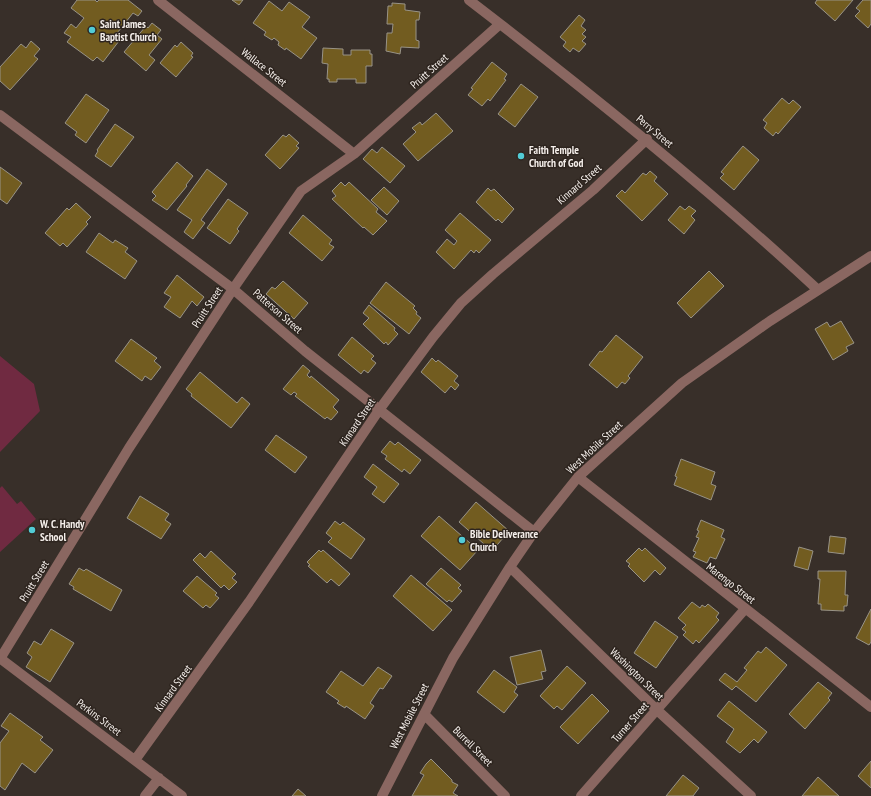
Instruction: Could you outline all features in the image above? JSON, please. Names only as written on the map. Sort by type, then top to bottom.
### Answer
[{"type":"street","name":"Wallace Street","points":[[158,0],[354,154]]},
{"type":"street","name":"Perry Street","points":[[469,0],[647,139],[763,239],[818,290]]},
{"type":"street","name":"Pruitt Street","points":[[0,659],[129,448],[233,289],[301,191],[354,154],[500,24]]},
{"type":"street","name":"Patterson Street","points":[[0,115],[233,289],[305,351],[534,532]]},
{"type":"street","name":"Kinnard Street","points":[[135,760],[249,602],[379,410],[433,337],[461,303],[537,236],[593,190],[647,139]]},
{"type":"street","name":"West Mobile Street","points":[[382,796],[453,658],[510,567],[534,532],[578,477],[682,383],[770,321],[871,256]]},
{"type":"street","name":"Marengo Street","points":[[578,477],[871,707]]},
{"type":"street","name":"Washington Street","points":[[510,567],[657,710],[751,796]]},
{"type":"street","name":"Turner Street","points":[[581,796],[745,609]]},
{"type":"street","name":"Perkins Street","points":[[0,659],[182,796]]},
{"type":"street","name":"Burrell Street","points":[[424,714],[505,796]]},
{"type":"street","points":[[145,796],[159,778]]},
{"type":"shaded area","points":[[0,356],[34,384],[40,411],[0,452]]},
{"type":"shaded area","points":[[2,486],[17,504],[21,501],[36,519],[0,552],[0,488]]},
{"type":"building","name":"Saint James Baptist Church","points":[[77,0],[95,0],[97,2],[99,0],[128,0],[142,11],[138,16],[133,13],[114,37],[119,41],[103,62],[97,57],[93,61],[67,42],[71,37],[64,33],[71,24],[76,28],[84,18],[71,8]]},
{"type":"building","points":[[232,0],[243,0],[239,5]]},
{"type":"building","points":[[817,0],[853,0],[835,21],[815,3]]},
{"type":"building","points":[[863,0],[871,0],[871,24],[868,28],[855,16],[860,11],[856,8]]},
{"type":"building","points":[[269,1],[282,11],[289,2],[310,17],[302,27],[317,38],[301,59],[286,48],[285,50],[278,45],[279,42],[274,38],[272,40],[264,35],[266,32],[253,23]]},
{"type":"building","points":[[392,3],[405,4],[405,10],[420,12],[419,20],[416,20],[416,40],[419,41],[419,48],[401,47],[400,54],[386,51],[387,33],[392,33],[393,24],[387,24],[388,6],[392,6]]},
{"type":"building","points":[[579,15],[585,20],[581,26],[586,30],[582,34],[586,37],[582,41],[586,44],[579,52],[573,48],[570,52],[563,46],[566,42],[560,37]]},
{"type":"building","points":[[152,23],[161,30],[157,35],[162,39],[149,55],[155,60],[146,71],[124,52],[146,26],[148,28]]},
{"type":"building","points":[[31,41],[40,49],[34,56],[38,59],[10,90],[0,81],[0,67],[21,44],[26,48]]},
{"type":"building","points":[[181,42],[193,53],[191,56],[193,57],[176,77],[160,63],[175,45],[177,47]]},
{"type":"building","points":[[323,48],[343,49],[343,55],[351,55],[351,50],[370,50],[370,54],[372,54],[372,66],[366,66],[366,83],[356,83],[356,79],[337,79],[337,82],[329,82],[329,79],[327,79],[328,64],[322,63]]},
{"type":"building","points":[[492,62],[507,74],[504,79],[506,80],[490,101],[488,99],[482,106],[468,95],[473,89],[471,88]]},
{"type":"building","points":[[521,84],[538,97],[515,127],[498,114]]},
{"type":"building","points":[[86,94],[109,110],[86,143],[75,135],[77,132],[65,123]]},
{"type":"building","points":[[782,98],[789,104],[793,100],[801,107],[778,134],[776,132],[773,136],[764,128],[767,123],[763,120]]},
{"type":"building","points":[[436,113],[453,131],[418,161],[403,144],[416,132],[412,128],[420,122],[422,125]]},
{"type":"building","points":[[115,124],[134,137],[111,167],[95,156],[98,151],[97,150]]},
{"type":"building","points":[[289,134],[299,143],[296,146],[299,148],[280,169],[265,155],[283,135],[286,137]]},
{"type":"building","points":[[743,146],[759,160],[734,190],[720,178],[724,174],[721,172]]},
{"type":"building","points":[[382,147],[405,166],[390,183],[363,159],[372,149],[377,153]]},
{"type":"building","points":[[177,162],[193,176],[186,185],[187,186],[167,210],[152,200],[156,196],[152,192]]},
{"type":"building","points":[[0,167],[22,183],[7,204],[0,199]]},
{"type":"building","points":[[207,169],[227,184],[201,220],[205,223],[193,239],[184,232],[192,220],[177,210]]},
{"type":"building","points":[[650,171],[657,177],[654,181],[668,194],[642,221],[616,196],[622,190],[625,193],[643,173],[646,175]]},
{"type":"building","points":[[341,182],[345,186],[349,182],[378,209],[376,212],[387,221],[373,235],[364,227],[363,228],[332,199],[336,196],[332,191]]},
{"type":"building","points":[[384,187],[399,201],[387,215],[371,200]]},
{"type":"building","points":[[488,188],[491,191],[494,189],[514,209],[502,223],[498,219],[496,221],[476,202]]},
{"type":"building","points":[[228,199],[248,213],[237,229],[239,231],[230,244],[207,228]]},
{"type":"building","points":[[76,203],[91,217],[86,222],[88,224],[67,247],[63,243],[60,246],[45,233],[67,208],[69,210]]},
{"type":"building","points":[[680,206],[685,210],[689,206],[696,211],[691,216],[695,220],[684,234],[668,220]]},
{"type":"building","points":[[460,213],[491,240],[479,253],[476,250],[474,253],[471,250],[454,269],[436,252],[447,239],[454,245],[457,241],[445,230]]},
{"type":"building","points":[[303,215],[332,240],[329,244],[334,247],[322,261],[289,233]]},
{"type":"building","points":[[99,233],[113,243],[115,240],[128,248],[125,252],[137,261],[125,279],[86,252]]},
{"type":"building","points":[[709,271],[724,286],[691,318],[677,303]]},
{"type":"building","points":[[177,275],[204,297],[197,306],[192,301],[180,318],[164,307],[171,297],[164,293]]},
{"type":"building","points":[[283,281],[308,303],[294,319],[266,294],[272,287],[275,289]]},
{"type":"building","points":[[386,282],[415,306],[413,308],[417,312],[416,314],[421,318],[409,334],[370,303]]},
{"type":"building","points":[[369,305],[395,328],[394,330],[398,334],[388,345],[386,342],[384,344],[363,324],[369,318],[363,313]]},
{"type":"building","points":[[841,321],[854,343],[846,347],[848,351],[833,360],[815,329],[827,322],[830,327]]},
{"type":"building","points":[[616,335],[643,357],[628,376],[630,378],[625,384],[622,382],[617,388],[589,365]]},
{"type":"building","points":[[352,337],[374,356],[371,359],[376,363],[368,373],[364,370],[361,374],[338,355]]},
{"type":"building","points":[[131,339],[157,358],[154,361],[161,367],[151,380],[145,376],[142,381],[115,361]]},
{"type":"building","points":[[432,358],[436,362],[438,360],[458,376],[454,381],[459,385],[455,390],[451,386],[445,393],[421,372]]},
{"type":"building","points":[[303,365],[310,371],[307,375],[310,378],[311,376],[339,400],[333,407],[338,412],[331,420],[327,417],[325,419],[295,396],[297,394],[294,392],[291,395],[283,389]]},
{"type":"building","points":[[200,372],[237,403],[242,397],[250,404],[231,428],[191,396],[192,394],[186,389]]},
{"type":"building","points":[[276,435],[307,457],[295,473],[265,450]]},
{"type":"building","points":[[390,441],[395,445],[398,442],[421,460],[410,474],[404,469],[402,472],[385,459],[387,456],[381,452]]},
{"type":"building","points":[[681,459],[715,472],[711,484],[716,486],[711,500],[674,485],[677,477],[675,476]]},
{"type":"building","points":[[373,464],[399,484],[384,503],[372,494],[377,487],[364,477]]},
{"type":"building","points":[[140,496],[169,514],[165,520],[171,524],[161,539],[127,518]]},
{"type":"building","points":[[476,502],[509,531],[492,551],[459,522]]},
{"type":"building","points":[[439,516],[478,550],[460,570],[421,536]]},
{"type":"building","points":[[701,520],[724,530],[721,537],[725,539],[716,559],[710,557],[707,563],[693,557],[696,552],[693,551],[699,538],[696,537]]},
{"type":"building","points":[[335,521],[340,525],[343,522],[365,539],[351,559],[328,542],[332,538],[326,533]]},
{"type":"building","points":[[830,536],[846,538],[844,554],[828,552]]},
{"type":"building","points":[[799,547],[813,551],[808,570],[794,566]]},
{"type":"building","points":[[639,548],[642,551],[645,548],[666,568],[660,575],[655,570],[644,582],[628,566],[630,564],[626,561]]},
{"type":"building","points":[[319,550],[321,552],[323,550],[350,574],[339,586],[331,579],[327,583],[308,566],[310,565],[307,562]]},
{"type":"building","points":[[211,551],[236,574],[232,578],[237,582],[229,590],[224,585],[221,588],[193,560],[200,553],[205,558]]},
{"type":"building","points":[[79,568],[84,571],[86,569],[122,590],[111,611],[73,589],[74,587],[69,584]]},
{"type":"building","points":[[441,568],[461,585],[458,588],[462,591],[452,602],[449,600],[447,602],[426,584]]},
{"type":"building","points":[[818,571],[846,571],[845,595],[848,595],[847,606],[844,606],[844,611],[821,610],[821,604],[818,604],[820,579],[818,579]]},
{"type":"building","points":[[411,575],[452,610],[433,631],[393,596]]},
{"type":"building","points":[[197,576],[217,593],[215,595],[219,598],[210,608],[206,605],[203,608],[183,591]]},
{"type":"building","points":[[692,602],[700,608],[702,605],[705,607],[708,604],[719,613],[716,617],[719,620],[699,643],[696,640],[693,644],[683,635],[686,632],[682,629],[686,625],[678,618]]},
{"type":"building","points":[[871,609],[871,642],[869,645],[856,638]]},
{"type":"building","points":[[655,621],[678,637],[656,668],[634,653]]},
{"type":"building","points":[[51,629],[74,643],[50,682],[26,667],[32,657],[27,653],[34,641],[41,645]]},
{"type":"building","points":[[766,647],[787,665],[756,702],[736,686],[732,690],[719,680],[725,673],[737,682],[747,670],[744,668],[758,651],[761,653]]},
{"type":"building","points":[[541,650],[546,671],[541,672],[543,679],[517,685],[510,657]]},
{"type":"building","points":[[567,666],[586,683],[562,710],[557,706],[554,709],[540,696]]},
{"type":"building","points":[[378,667],[392,676],[383,689],[380,688],[370,703],[374,706],[365,719],[346,706],[345,708],[337,703],[339,701],[326,692],[341,671],[363,686]]},
{"type":"building","points":[[494,670],[517,687],[514,692],[518,695],[504,713],[477,692]]},
{"type":"building","points":[[818,682],[832,693],[828,698],[830,700],[805,729],[789,714]]},
{"type":"building","points":[[592,694],[609,711],[578,744],[560,727]]},
{"type":"building","points":[[729,701],[767,732],[758,743],[754,739],[740,753],[726,742],[734,729],[717,716]]},
{"type":"building","points":[[10,713],[43,737],[40,740],[53,750],[35,773],[22,763],[5,790],[0,786],[0,743],[9,731],[1,726]]},
{"type":"building","points":[[431,759],[452,780],[452,782],[458,785],[453,793],[458,796],[412,796],[424,775],[420,773]]},
{"type":"building","points":[[871,761],[871,788],[858,776]]},
{"type":"building","points":[[683,775],[699,788],[693,796],[666,796]]},
{"type":"building","points":[[818,777],[839,796],[802,796]]},
{"type":"building","points":[[298,789],[306,796],[292,796]]},
{"type":"place","name":"Saint James Baptist Church","points":[[92,30]]},
{"type":"place","name":"Faith Temple Church of God","points":[[521,156]]},
{"type":"place","name":"W. C. Handy School","points":[[32,530]]},
{"type":"place","name":"Bible Deliverance Church","points":[[462,540]]}]
